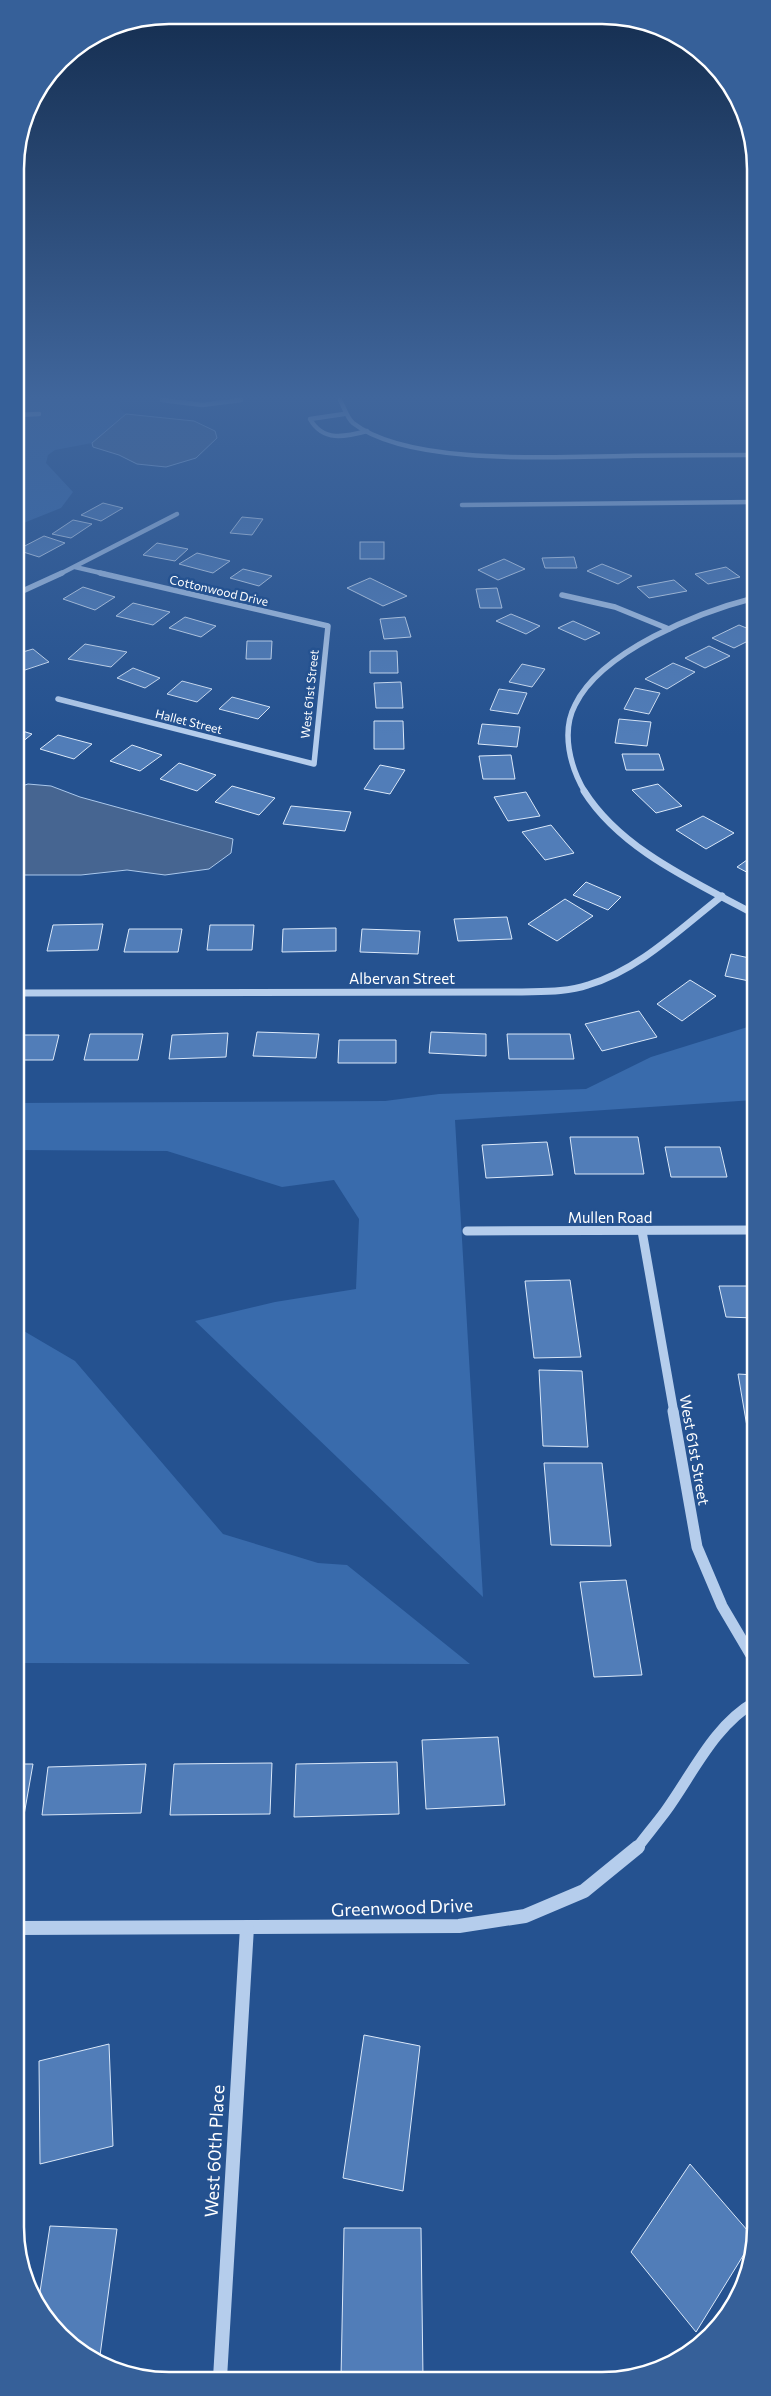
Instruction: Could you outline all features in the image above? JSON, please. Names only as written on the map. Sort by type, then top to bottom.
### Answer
[{"type":"street","points":[[24,590],[75,567],[141,529],[178,514]]},
{"type":"street","name":"Cottonwood Drive","points":[[75,567],[328,626]]},
{"type":"street","points":[[562,595],[615,607],[669,629]]},
{"type":"street","points":[[747,600],[709,610],[623,654],[596,674],[581,693],[571,712],[568,728],[568,752],[577,779],[588,798],[613,824],[634,843],[659,860],[747,910]]},
{"type":"street","name":"West 61st Street","points":[[314,764],[328,626]]},
{"type":"street","name":"Hallet Street","points":[[58,699],[314,764]]},
{"type":"street","name":"Albervan Street","points":[[24,993],[515,992],[551,990],[594,984],[633,964],[722,896]]},
{"type":"street","name":"Mullen Road","points":[[467,1231],[747,1230]]},
{"type":"street","name":"West 61st Street","points":[[642,1231],[697,1548],[710,1586],[732,1627],[747,1650]]},
{"type":"street","name":"Greenwood Drive","points":[[24,1928],[459,1926],[525,1916],[584,1891],[634,1852],[665,1812],[708,1748],[741,1710],[747,1707]]},
{"type":"street","name":"West 60th Place","points":[[220,2372],[247,1927]]},
{"type":"shaded area","points":[[24,512],[51,512],[24,523]]},
{"type":"shaded area","points":[[24,785],[51,786],[80,797],[233,839],[231,853],[209,869],[165,875],[127,870],[81,875],[24,875]]},
{"type":"shaded area","points":[[747,1027],[747,1100],[455,1120],[483,1597],[195,1321],[275,1302],[356,1289],[359,1219],[334,1180],[282,1187],[167,1151],[24,1150],[24,1103],[385,1101],[439,1094],[586,1089],[651,1057]]},
{"type":"shaded area","points":[[24,1331],[75,1361],[223,1534],[318,1563],[347,1565],[470,1664],[24,1663]]},
{"type":"building","points":[[87,512],[117,512],[101,521],[81,515]]},
{"type":"building","points":[[242,517],[263,519],[252,535],[230,533]]},
{"type":"building","points":[[73,520],[92,524],[71,538],[52,534]]},
{"type":"building","points":[[44,536],[65,543],[39,557],[24,552],[24,546]]},
{"type":"building","points":[[360,542],[384,542],[384,559],[360,559]]},
{"type":"building","points":[[157,543],[188,549],[175,561],[143,555]]},
{"type":"building","points":[[197,553],[230,561],[213,573],[179,564]]},
{"type":"building","points":[[574,557],[577,568],[545,568],[542,558]]},
{"type":"building","points":[[504,559],[525,569],[498,580],[478,570]]},
{"type":"building","points":[[602,564],[632,576],[618,584],[587,571]]},
{"type":"building","points":[[726,567],[740,577],[708,584],[695,574]]},
{"type":"building","points":[[243,569],[272,576],[259,586],[230,578]]},
{"type":"building","points":[[370,578],[407,596],[383,606],[347,588]]},
{"type":"building","points":[[674,580],[687,591],[649,598],[637,587]]},
{"type":"building","points":[[83,587],[115,597],[95,610],[63,599]]},
{"type":"building","points":[[497,588],[502,608],[480,608],[476,589]]},
{"type":"building","points":[[133,603],[170,612],[153,625],[116,616]]},
{"type":"building","points":[[511,614],[540,626],[526,634],[496,621]]},
{"type":"building","points":[[185,617],[216,626],[201,637],[169,628]]},
{"type":"building","points":[[405,617],[411,637],[384,639],[380,619]]},
{"type":"building","points":[[573,621],[600,633],[585,640],[558,628]]},
{"type":"building","points":[[739,625],[747,628],[747,642],[734,648],[712,638]]},
{"type":"building","points":[[247,641],[272,641],[271,659],[246,659]]},
{"type":"building","points":[[85,644],[127,652],[111,667],[68,659]]},
{"type":"building","points":[[709,646],[730,656],[705,668],[685,658]]},
{"type":"building","points":[[33,649],[49,662],[24,670],[24,652]]},
{"type":"building","points":[[370,651],[397,651],[398,673],[370,673]]},
{"type":"building","points":[[673,663],[695,672],[667,689],[645,679]]},
{"type":"building","points":[[522,664],[545,669],[532,687],[509,682]]},
{"type":"building","points":[[133,668],[160,678],[145,688],[117,678]]},
{"type":"building","points":[[182,681],[212,689],[197,702],[167,694]]},
{"type":"building","points":[[401,682],[403,708],[376,708],[374,683]]},
{"type":"building","points":[[635,688],[660,693],[649,714],[624,709]]},
{"type":"building","points":[[499,689],[527,693],[518,714],[490,710]]},
{"type":"building","points":[[232,697],[270,707],[258,719],[219,709]]},
{"type":"building","points":[[619,719],[651,722],[647,746],[615,743]]},
{"type":"building","points":[[374,721],[403,721],[404,749],[374,749]]},
{"type":"building","points":[[482,724],[520,727],[517,747],[478,744]]},
{"type":"building","points":[[24,732],[32,734],[24,740]]},
{"type":"building","points":[[58,735],[92,744],[74,759],[40,749]]},
{"type":"building","points":[[132,745],[162,755],[140,771],[110,761]]},
{"type":"building","points":[[622,754],[659,754],[664,770],[626,770]]},
{"type":"building","points":[[511,755],[515,779],[483,779],[479,756]]},
{"type":"building","points":[[179,763],[216,775],[197,791],[160,779]]},
{"type":"building","points":[[380,765],[405,770],[390,794],[364,789]]},
{"type":"building","points":[[658,784],[682,806],[656,813],[632,790]]},
{"type":"building","points":[[232,786],[275,798],[259,815],[215,802]]},
{"type":"building","points":[[526,792],[540,816],[508,821],[494,797]]},
{"type":"building","points":[[291,806],[351,812],[345,831],[283,824]]},
{"type":"building","points":[[703,816],[734,833],[706,849],[676,830]]},
{"type":"building","points":[[551,825],[574,853],[545,860],[522,832]]},
{"type":"building","points":[[747,860],[747,872],[737,867]]},
{"type":"building","points":[[586,882],[621,897],[608,910],[573,895]]},
{"type":"building","points":[[565,899],[593,916],[557,941],[528,924]]},
{"type":"building","points":[[507,917],[512,939],[458,941],[454,919]]},
{"type":"building","points":[[103,924],[98,950],[47,951],[53,925]]},
{"type":"building","points":[[210,925],[254,925],[252,950],[207,950]]},
{"type":"building","points":[[336,928],[336,951],[282,952],[283,929]]},
{"type":"building","points":[[129,929],[182,929],[178,952],[124,952]]},
{"type":"building","points":[[362,929],[420,931],[418,954],[360,952]]},
{"type":"building","points":[[731,954],[747,957],[747,981],[725,976]]},
{"type":"building","points":[[690,980],[716,996],[682,1021],[657,1004]]},
{"type":"building","points":[[639,1011],[657,1037],[602,1051],[585,1024]]},
{"type":"building","points":[[257,1032],[319,1034],[316,1058],[253,1056]]},
{"type":"building","points":[[431,1032],[486,1034],[486,1056],[429,1053]]},
{"type":"building","points":[[228,1033],[226,1057],[169,1059],[172,1035]]},
{"type":"building","points":[[90,1034],[143,1034],[138,1060],[84,1060]]},
{"type":"building","points":[[507,1034],[570,1034],[574,1059],[509,1059]]},
{"type":"building","points":[[24,1035],[59,1035],[53,1060],[24,1060]]},
{"type":"building","points":[[339,1040],[396,1040],[396,1063],[338,1063]]},
{"type":"building","points":[[570,1137],[638,1137],[644,1174],[575,1174]]},
{"type":"building","points":[[547,1142],[553,1175],[486,1178],[482,1145]]},
{"type":"building","points":[[665,1147],[720,1147],[727,1177],[671,1177]]},
{"type":"building","points":[[570,1280],[581,1357],[534,1358],[525,1281]]},
{"type":"building","points":[[719,1286],[747,1286],[747,1318],[726,1317]]},
{"type":"building","points":[[539,1370],[582,1371],[588,1447],[543,1446]]},
{"type":"building","points":[[738,1374],[747,1375],[747,1427]]},
{"type":"building","points":[[544,1463],[602,1463],[611,1546],[551,1545]]},
{"type":"building","points":[[626,1580],[642,1675],[594,1677],[580,1582]]},
{"type":"building","points":[[498,1737],[505,1805],[426,1809],[422,1740]]},
{"type":"building","points":[[397,1762],[399,1814],[294,1817],[296,1764]]},
{"type":"building","points":[[272,1763],[270,1814],[170,1815],[174,1764]]},
{"type":"building","points":[[24,1764],[33,1764],[24,1815]]},
{"type":"building","points":[[146,1764],[141,1813],[42,1815],[48,1767]]},
{"type":"building","points":[[364,2035],[420,2046],[403,2191],[343,2178]]},
{"type":"building","points":[[109,2044],[113,2146],[40,2164],[39,2061]]},
{"type":"building","points":[[690,2164],[747,2230],[744,2254],[696,2332],[631,2252]]},
{"type":"building","points":[[50,2226],[117,2229],[100,2355],[66,2330],[48,2308],[40,2293]]},
{"type":"building","points":[[344,2228],[421,2228],[423,2372],[341,2372]]}]
